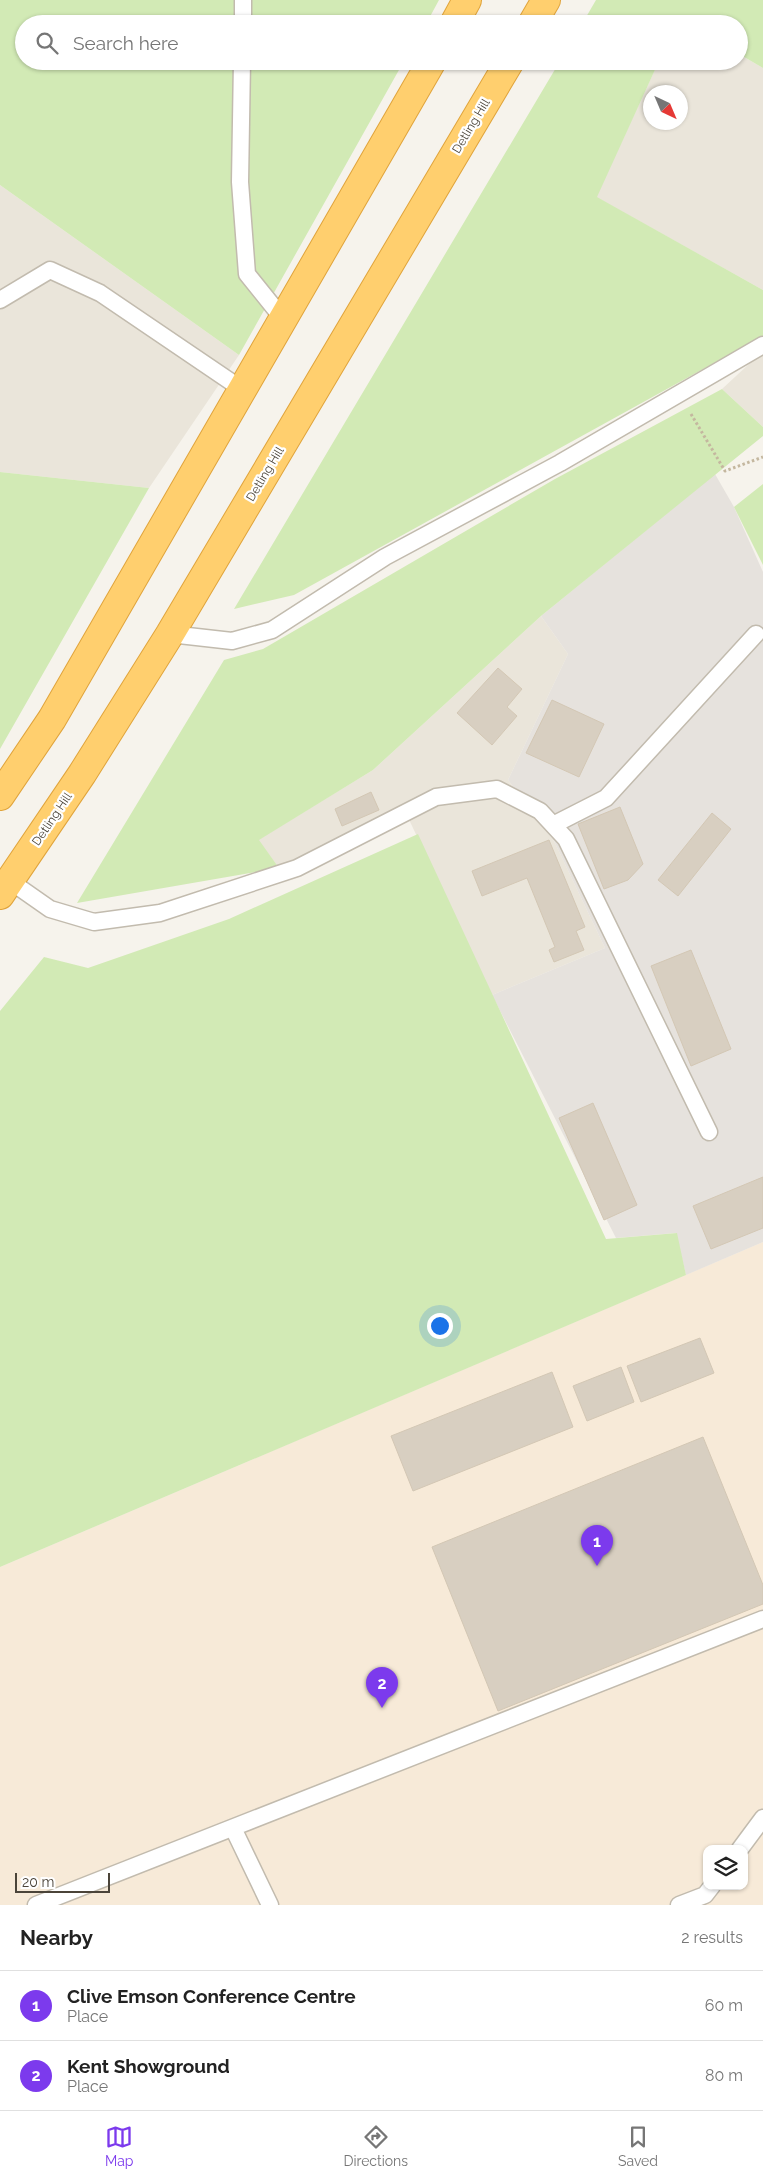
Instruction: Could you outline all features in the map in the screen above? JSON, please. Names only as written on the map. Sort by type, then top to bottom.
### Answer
[{"type":"highway","points":[[459,15],[467,0]]},
{"type":"highway","points":[[537,15],[546,0]]},
{"type":"highway","points":[[0,796],[52,719],[427,70]]},
{"type":"highway","name":"Detling Hill","points":[[5,888],[82,774],[170,634],[505,70]]},
{"type":"lane","points":[[243,0],[243,15]]},
{"type":"lane","points":[[242,70],[240,182],[247,274],[284,320]]},
{"type":"lane","points":[[0,300],[50,270],[100,293],[243,390]]},
{"type":"lane","points":[[170,634],[232,642],[272,630],[385,558],[560,463],[763,345]]},
{"type":"lane","points":[[553,825],[606,798],[756,634]]},
{"type":"lane","points":[[5,888],[50,909],[94,922],[160,913],[297,868],[436,797],[497,789],[540,811],[566,839],[709,1132]]},
{"type":"lane","points":[[36,1905],[763,1619]]},
{"type":"lane","points":[[743,1845],[763,1818]]},
{"type":"lane","points":[[233,1828],[270,1905]]},
{"type":"lane","points":[[679,1905],[706,1895],[709,1890]]},
{"type":"path","points":[[679,394],[725,471],[763,457]]},
{"type":"shaded area","points":[[748,59],[763,68],[763,290],[596,197],[643,96],[643,130],[688,130],[688,85],[648,85],[655,70],[748,70]]},
{"type":"shaded area","points":[[0,185],[239,355],[149,488],[0,472]]},
{"type":"shaded area","points":[[763,351],[763,427],[722,389]]},
{"type":"shaded area","points":[[715,474],[734,507],[763,572],[763,1242],[686,1275],[676,1233],[616,1238],[492,995],[605,948],[554,841],[508,780],[568,654],[541,616]]},
{"type":"shaded area","points":[[541,616],[568,654],[508,780],[554,841],[605,948],[492,995],[404,809],[279,868],[258,840],[373,770]]},
{"type":"shaded area","points":[[763,1242],[763,1905],[0,1905],[0,1567]]},
{"type":"green space","points":[[0,0],[439,0],[431,15],[15,15],[15,70],[399,70],[239,355],[0,185]]},
{"type":"green space","points":[[596,0],[763,0],[763,68],[748,59],[748,15],[587,15]]},
{"type":"green space","points":[[555,70],[655,70],[648,85],[643,85],[643,96],[597,197],[763,290],[763,336],[294,595],[234,609]]},
{"type":"green space","points":[[722,389],[763,427],[763,436],[541,616],[373,770],[259,840],[279,868],[77,903],[224,660],[263,649],[555,479]]},
{"type":"green space","points":[[0,472],[149,488],[0,749]]},
{"type":"green space","points":[[763,484],[763,565],[734,507]]},
{"type":"green space","points":[[418,834],[606,1239],[677,1233],[686,1275],[0,1567],[0,1011],[44,957],[88,968],[229,919]]},
{"type":"building","points":[[498,668],[522,689],[507,707],[517,716],[492,745],[457,713]]},
{"type":"building","points":[[552,700],[604,724],[579,777],[526,753]]},
{"type":"building","points":[[371,792],[379,810],[342,826],[335,809]]},
{"type":"building","points":[[620,807],[643,864],[628,880],[604,889],[578,824]]},
{"type":"building","points":[[712,813],[731,829],[678,896],[658,880]]},
{"type":"building","points":[[549,840],[585,927],[576,931],[584,950],[554,962],[549,950],[555,947],[527,878],[482,896],[472,871]]},
{"type":"building","points":[[691,950],[731,1049],[691,1066],[651,966]]},
{"type":"building","points":[[593,1103],[637,1205],[604,1220],[559,1118]]},
{"type":"building","points":[[763,1177],[763,1228],[711,1249],[693,1206]]},
{"type":"building","points":[[700,1338],[714,1373],[641,1402],[627,1366]]},
{"type":"building","points":[[621,1367],[634,1402],[587,1421],[573,1386]]},
{"type":"building","points":[[552,1372],[573,1427],[413,1491],[391,1436]]},
{"type":"building","points":[[703,1437],[763,1585],[763,1604],[498,1711],[432,1547]]},
{"type":"place","name":"Clive Emson Conference Centre","points":[[597,1566]]},
{"type":"place","name":"Kent Showground","points":[[382,1708]]}]
